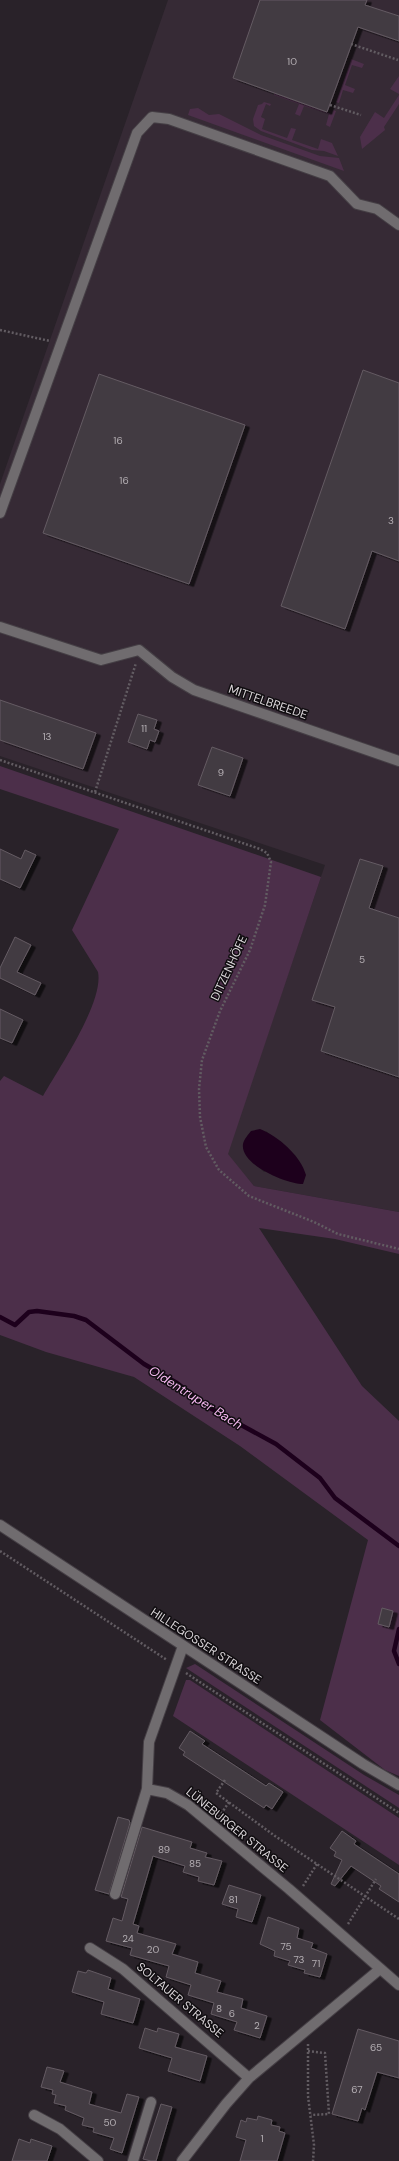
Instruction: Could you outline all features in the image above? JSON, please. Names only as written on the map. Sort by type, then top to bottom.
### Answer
[{"type":"street","points":[[0,513],[60,342],[137,133],[152,118],[169,119],[330,176],[357,204],[377,209],[399,225]]},
{"type":"street","name":"MITTELBREEDE","points":[[0,627],[101,660],[139,650],[172,677],[194,690],[399,761]]},
{"type":"street","name":"HILLEGOSSER STRASSE","points":[[0,1525],[363,1764],[399,1785]]},
{"type":"street","points":[[115,1894],[147,1789],[149,1742],[183,1646]]},
{"type":"street","name":"LÜNEBURGER STRASSE","points":[[147,1789],[176,1797],[214,1826],[399,1985]]},
{"type":"street","name":"SOLTAUER STRASSE","points":[[90,1948],[123,1969],[250,2078]]},
{"type":"street","points":[[182,2161],[226,2104],[250,2078],[380,1969]]},
{"type":"street","points":[[133,2161],[150,2102]]},
{"type":"street","points":[[34,2115],[60,2129],[98,2161]]},
{"type":"path","points":[[351,44],[398,60]]},
{"type":"path","points":[[330,104],[361,115]]},
{"type":"path","points":[[0,330],[60,342]]},
{"type":"path","points":[[95,792],[132,680]]},
{"type":"path","name":"DITZENHÖFE","points":[[0,760],[260,849],[267,853],[271,862],[265,905],[250,950],[220,1011],[202,1060],[199,1096],[200,1117],[206,1147],[219,1170],[249,1196],[314,1222],[338,1234],[399,1249]]},
{"type":"path","points":[[0,1551],[399,1813]]},
{"type":"path","points":[[225,1780],[216,1793],[317,1864],[399,1919]]},
{"type":"path","points":[[214,1826],[229,1802]]},
{"type":"path","points":[[296,1895],[317,1864]]},
{"type":"path","points":[[340,1934],[376,1879]]},
{"type":"path","points":[[302,2034],[308,2042],[308,2096],[314,2145],[313,2161]]},
{"type":"path","points":[[308,2051],[325,2053],[329,2114],[311,2115]]},
{"type":"shaded area","points":[[168,0],[399,0],[399,1212],[254,1186],[227,1154],[325,865],[0,756],[0,484]],"holes":[[[266,1131],[296,1156],[264,1172],[246,1155]]]},
{"type":"shaded area","points":[[351,59],[364,64],[362,68],[352,65],[345,85],[355,89],[353,93],[343,90],[339,103],[336,102]]},
{"type":"shaded area","points":[[399,76],[399,94],[390,89]]},
{"type":"shaded area","points":[[274,93],[332,114],[333,110],[336,111],[330,127],[326,125],[329,114],[304,106],[300,116],[295,114],[299,104],[274,95]]},
{"type":"shaded area","points":[[399,95],[399,104],[384,127],[385,130],[362,149],[360,137],[375,112],[384,118]]},
{"type":"shaded area","points":[[264,102],[271,104],[270,106],[266,104],[261,117],[265,119],[262,129],[287,138],[291,128],[296,129],[292,140],[318,149],[321,139],[332,143],[338,156],[324,151],[312,150],[261,131],[254,126],[253,119],[258,105]]},
{"type":"shaded area","points":[[198,108],[209,115],[219,114],[261,135],[320,156],[339,158],[344,171],[188,115],[190,109]]},
{"type":"shaded area","points":[[0,766],[321,877],[228,1154],[254,1186],[399,1212],[399,1254],[335,1239],[259,1228],[362,1386],[399,1421],[399,1776],[385,1770],[320,1720],[368,1540],[240,1446],[134,1377],[46,1352],[0,1335],[0,1081],[4,1076],[43,1096],[79,1035],[94,1000],[98,985],[98,972],[72,930],[119,829],[0,789]]},
{"type":"shaded area","points":[[260,1129],[274,1136],[294,1154],[306,1175],[303,1184],[286,1181],[276,1177],[256,1166],[249,1159],[244,1152],[243,1144],[251,1131]]},
{"type":"shaded area","points":[[195,1664],[364,1775],[399,1795],[399,1808],[186,1668]]},
{"type":"shaded area","points":[[186,1680],[190,1680],[399,1818],[399,1865],[173,1716]]},
{"type":"building","points":[[260,0],[367,0],[365,5],[399,16],[399,41],[358,27],[327,112],[233,78]]},
{"type":"building","points":[[363,370],[399,383],[399,561],[372,551],[345,629],[281,606]]},
{"type":"building","points":[[99,374],[245,425],[189,584],[43,533]]},
{"type":"building","points":[[0,700],[96,733],[83,769],[0,740]]},
{"type":"building","points":[[138,714],[157,720],[154,729],[159,731],[155,742],[150,740],[147,749],[128,742]]},
{"type":"building","points":[[212,747],[243,758],[230,796],[198,785]]},
{"type":"building","points":[[0,849],[21,859],[25,850],[36,855],[20,888],[0,879]]},
{"type":"building","points":[[360,859],[383,866],[369,908],[399,918],[399,1077],[321,1051],[335,1007],[312,1000]]},
{"type":"building","points":[[15,937],[31,945],[17,972],[41,983],[35,995],[0,978],[0,968]]},
{"type":"building","points":[[0,1009],[23,1020],[12,1043],[0,1038]]},
{"type":"building","points":[[382,1608],[393,1611],[389,1627],[378,1624]]},
{"type":"building","points":[[190,1731],[205,1741],[202,1744],[266,1786],[269,1783],[283,1792],[272,1809],[266,1805],[264,1808],[183,1755],[185,1752],[179,1748]]},
{"type":"building","points":[[118,1817],[129,1820],[130,1823],[109,1894],[95,1890]]},
{"type":"building","points":[[142,1827],[192,1842],[190,1848],[207,1853],[205,1857],[222,1861],[214,1885],[198,1881],[199,1877],[183,1872],[185,1866],[153,1856],[133,1924],[139,1926],[137,1933],[176,1944],[172,1954],[198,1962],[195,1973],[221,1981],[217,1992],[243,1999],[241,2008],[267,2016],[260,2038],[234,2030],[237,2022],[211,2014],[214,2003],[188,1995],[191,1985],[166,1977],[169,1966],[130,1955],[132,1948],[106,1941],[113,1918],[122,1921],[128,1899],[121,1897]]},
{"type":"building","points":[[342,1831],[356,1841],[354,1844],[399,1874],[399,1902],[379,1889],[381,1886],[351,1866],[335,1886],[331,1884],[342,1860],[334,1856],[336,1852],[330,1848]]},
{"type":"building","points":[[229,1885],[261,1895],[252,1922],[236,1917],[238,1909],[222,1904]]},
{"type":"building","points":[[268,1917],[299,1928],[297,1938],[313,1943],[311,1948],[327,1954],[320,1977],[304,1973],[305,1970],[288,1965],[290,1961],[274,1956],[275,1951],[260,1944]]},
{"type":"building","points":[[88,1970],[111,1978],[108,1989],[140,1999],[133,2023],[101,2014],[104,2002],[72,1992],[78,1971],[86,1973]]},
{"type":"building","points":[[145,2028],[157,2032],[158,2028],[179,2034],[175,2047],[207,2056],[200,2081],[168,2071],[172,2058],[139,2048]]},
{"type":"building","points":[[358,2029],[399,2041],[399,2078],[377,2072],[365,2110],[362,2108],[358,2121],[332,2114]]},
{"type":"building","points":[[47,2067],[64,2071],[60,2082],[92,2092],[89,2104],[121,2113],[127,2094],[139,2097],[122,2153],[110,2149],[114,2138],[93,2132],[94,2128],[82,2125],[84,2118],[65,2110],[66,2106],[54,2103],[56,2095],[52,2094],[53,2090],[41,2087]]},
{"type":"building","points":[[161,2104],[172,2107],[156,2161],[143,2159]]},
{"type":"building","points":[[258,2116],[272,2120],[271,2125],[280,2127],[279,2131],[285,2133],[277,2161],[240,2161],[246,2140],[236,2137],[241,2120],[246,2122],[247,2118],[257,2120]]},
{"type":"building","points":[[19,2139],[30,2143],[31,2139],[52,2146],[47,2161],[12,2161]]},
{"type":"waterway","name":"Oldentruper Bach","points":[[0,1317],[15,1325],[29,1312],[37,1311],[74,1316],[86,1320],[144,1364],[177,1383],[210,1408],[276,1444],[320,1478],[335,1498],[399,1546]]},
{"type":"waterway","name":"Oldentruper Bach","points":[[399,1629],[394,1651],[399,1664]]}]
